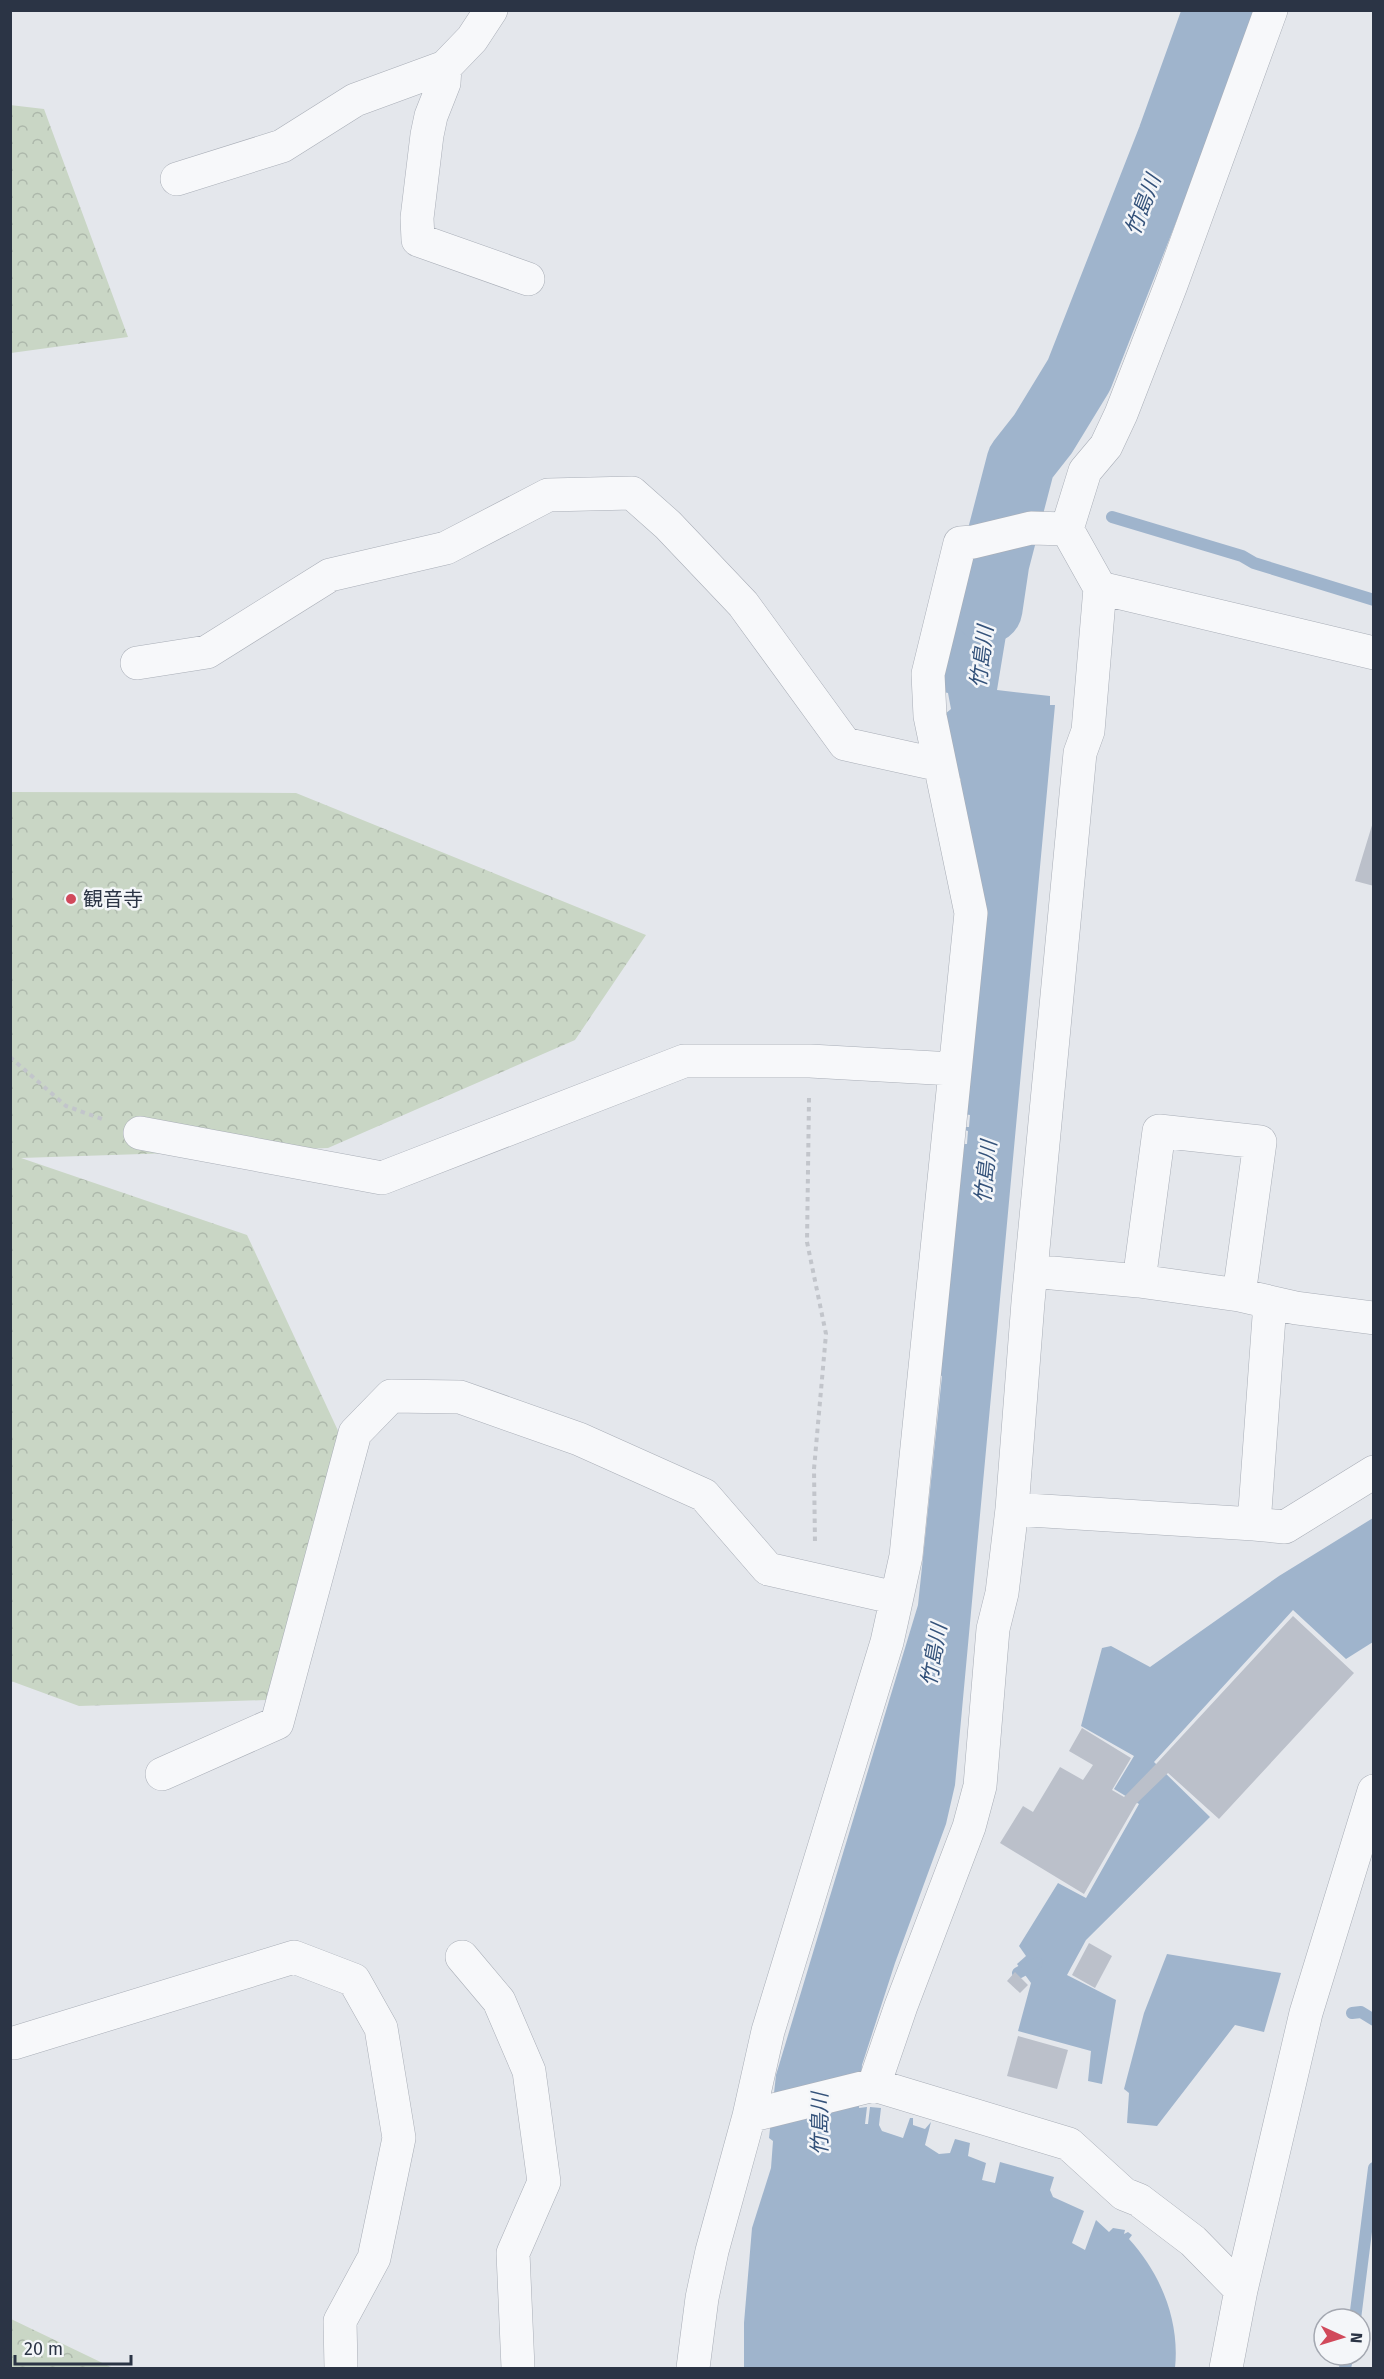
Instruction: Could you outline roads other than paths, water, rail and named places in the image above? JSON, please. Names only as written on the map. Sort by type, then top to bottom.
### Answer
[{"type":"street","points":[[177,179],[282,146],[354,100],[445,67],[472,39],[491,10]]},
{"type":"street","points":[[868,2086],[976,1808],[980,1786],[993,1629],[1002,1593],[1011,1509],[1080,753],[1088,731],[1100,588],[1067,529],[1085,471],[1106,446],[1121,414],[1171,285],[1270,10]]},
{"type":"street","points":[[445,67],[444,83],[431,116],[427,135],[417,218],[418,240],[528,279]]},
{"type":"street","points":[[137,663],[207,652],[330,575],[446,548],[548,495],[632,493],[668,525],[743,604],[845,744],[940,765]]},
{"type":"street","points":[[693,2368],[704,2286],[755,2116],[768,2031],[887,1642],[906,1556],[953,1069],[971,912],[930,716],[928,674],[960,543],[1031,528],[1067,529]]},
{"type":"street","points":[[1100,588],[1374,653]]},
{"type":"street","points":[[140,1133],[382,1179],[684,1061],[810,1061],[953,1069]]},
{"type":"street","points":[[1139,1281],[1159,1131],[1260,1142],[1239,1294]]},
{"type":"street","points":[[1031,1271],[1139,1281],[1239,1294],[1296,1308],[1374,1318]]},
{"type":"street","points":[[1254,1524],[1270,1303]]},
{"type":"street","points":[[162,1774],[277,1723],[355,1433],[391,1396],[460,1397],[579,1439],[704,1495],[768,1569],[896,1598]]},
{"type":"street","points":[[1011,1509],[1285,1527],[1374,1472]]},
{"type":"street","points":[[1226,2368],[1240,2290],[1306,2013],[1374,1791]]},
{"type":"street","points":[[14,2043],[294,1957],[354,1980],[381,2028],[399,2138],[374,2258],[340,2320],[341,2368]]},
{"type":"street","points":[[462,1957],[499,2001],[529,2071],[544,2181],[513,2253],[518,2368]]},
{"type":"street","points":[[755,2116],[868,2086],[1069,2144],[1124,2194],[1138,2200],[1193,2241],[1240,2290]]},
{"type":"water","points":[[1023,546],[1020,551],[997,690],[1050,696],[1050,705],[1055,705],[955,1785],[946,1824],[895,1963],[862,2065],[859,2108],[867,2107],[865,2124],[868,2124],[870,2107],[881,2108],[879,2125],[882,2131],[903,2138],[910,2118],[913,2118],[913,2125],[925,2129],[931,2122],[925,2145],[939,2154],[950,2153],[955,2139],[970,2143],[968,2156],[986,2163],[982,2180],[995,2183],[1000,2162],[1054,2177],[1050,2190],[1053,2197],[1084,2211],[1072,2243],[1085,2250],[1096,2220],[1109,2232],[1113,2228],[1125,2230],[1124,2234],[1128,2232],[1132,2235],[1129,2239],[1150,2267],[1166,2299],[1174,2333],[1175,2368],[744,2368],[744,2323],[752,2228],[771,2168],[773,2141],[769,2138],[776,2075],[918,1605],[942,1376],[936,1374],[960,1144],[967,1144],[968,1131],[961,1127],[969,1127],[970,1115],[964,1114],[958,785],[961,779],[957,777],[945,714],[951,709],[948,693],[939,691],[968,560]]},
{"type":"water","points":[[1373,1518],[1373,1642],[1346,1659],[1293,1610],[1154,1762],[1210,1817],[1086,1940],[1067,1975],[1116,2000],[1102,2084],[1088,2081],[1091,2051],[1018,2031],[1031,1983],[1017,1964],[1026,1956],[1019,1946],[1058,1883],[1086,1898],[1139,1804],[1114,1789],[1134,1756],[1081,1726],[1102,1648],[1111,1646],[1150,1667],[1279,1576]]},
{"type":"water","points":[[1167,1954],[1281,1973],[1264,2032],[1235,2025],[1157,2126],[1127,2123],[1129,2093],[1124,2089],[1144,2013]]},
{"type":"waterway","name":"竹島川","points":[[988,609],[995,562],[1021,462],[1043,434],[1079,375],[1172,138],[1218,10]]},
{"type":"waterway","points":[[1014,490],[1039,497]]},
{"type":"waterway","points":[[1112,517],[1242,556],[1254,563],[1374,600]]},
{"type":"waterway","points":[[1018,1973],[1037,1963]]},
{"type":"waterway","points":[[1352,2013],[1361,2012],[1374,2020]]},
{"type":"waterway","points":[[1357,2307],[1374,2168]]},
{"type":"place","name":"観音寺","points":[[71,899]]}]
